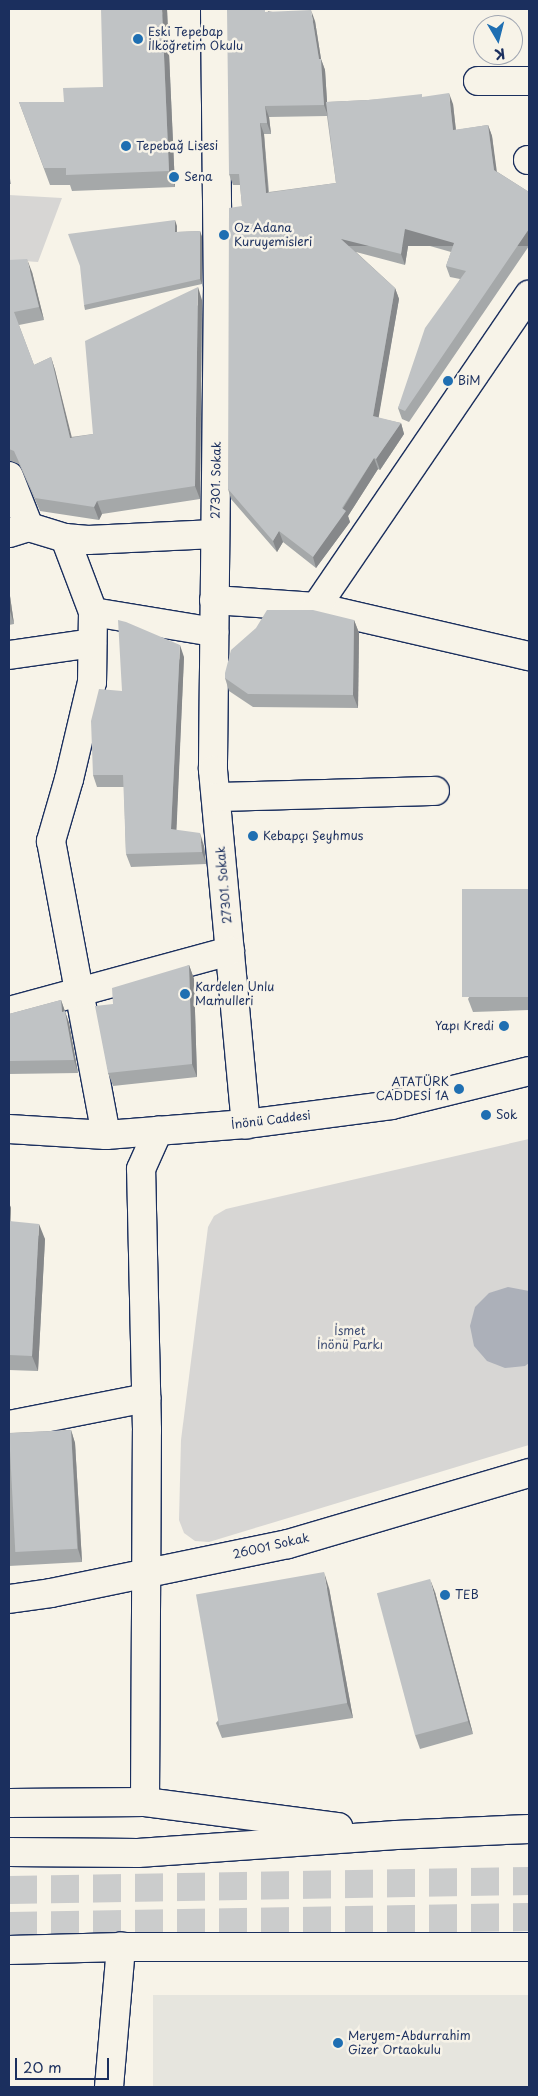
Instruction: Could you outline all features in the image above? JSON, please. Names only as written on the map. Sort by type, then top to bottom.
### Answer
[{"type":"main road","name":"27301. Sokak","points":[[215,9],[218,286],[213,770],[246,1124]]},
{"type":"main road","points":[[478,81],[529,81]]},
{"type":"main road","points":[[316,607],[529,296]]},
{"type":"main road","points":[[9,476],[19,530],[65,538],[108,539],[215,534]]},
{"type":"main road","points":[[65,538],[93,612],[92,682],[69,779],[51,841],[106,1135]]},
{"type":"main road","points":[[214,600],[316,607],[529,656]]},
{"type":"main road","points":[[93,612],[214,632]]},
{"type":"main road","points":[[9,656],[92,643]]},
{"type":"main road","points":[[216,797],[435,791]]},
{"type":"main road","points":[[9,1011],[230,951]]},
{"type":"main road","name":"İnönü Caddesi","points":[[9,1129],[106,1135],[246,1124],[392,1105],[529,1071]]},
{"type":"main road","points":[[145,1802],[146,1398],[141,1169],[158,1131]]},
{"type":"main road","points":[[9,1425],[146,1398]]},
{"type":"main road","name":"26001 Sokak","points":[[9,1599],[51,1593],[288,1544],[529,1473]]},
{"type":"main road","points":[[9,1802],[145,1802],[396,1835]]},
{"type":"main road","points":[[9,1852],[138,1853],[396,1835],[529,1829]]},
{"type":"main road","points":[[109,2087],[121,1947]]},
{"type":"main road","points":[[9,1950],[121,1947],[529,1948]]},
{"type":"shaded area","points":[[508,1287],[529,1291],[529,1363],[525,1366],[505,1368],[487,1361],[474,1346],[470,1326],[475,1307],[489,1293]]},
{"type":"shaded area","name":"Meryem-Abdurrahim Gizer Ortaokulu","points":[[153,1995],[529,1995],[529,2087],[153,2087]]},
{"type":"green space","points":[[9,195],[62,198],[38,262],[9,260]]},
{"type":"green space","name":"İsmet İnönü Parkı","points":[[529,1139],[529,1445],[209,1542],[195,1541],[184,1533],[179,1520],[181,1440],[208,1227],[214,1216],[226,1209]]},
{"type":"building","points":[[101,9],[162,9],[169,171],[66,175],[66,168],[44,168],[19,102],[64,102],[63,88],[103,87]]},
{"type":"building","points":[[227,9],[265,9],[265,12],[311,10],[319,59],[321,59],[324,105],[265,106],[267,123],[260,123],[266,193],[336,183],[326,102],[422,94],[422,97],[449,93],[453,130],[488,125],[494,170],[529,192],[529,229],[405,411],[398,408],[425,328],[466,271],[446,266],[454,243],[405,229],[401,254],[341,239],[395,288],[373,416],[401,423],[376,459],[374,458],[342,508],[346,511],[313,557],[279,531],[273,541],[228,489],[229,208],[242,206],[239,174],[229,174]]},
{"type":"building","points":[[175,220],[175,232],[200,231],[200,279],[84,305],[80,266],[68,234]]},
{"type":"building","points":[[27,259],[39,307],[14,312],[34,365],[51,357],[70,438],[93,434],[85,341],[198,287],[195,486],[97,501],[94,507],[35,498],[14,451],[9,449],[9,260]]},
{"type":"building","points":[[267,610],[313,610],[354,620],[353,695],[248,694],[225,678],[231,650],[256,628]]},
{"type":"building","points":[[118,620],[180,645],[171,829],[200,833],[202,852],[126,854],[123,775],[93,775],[91,721],[99,689],[122,691]]},
{"type":"building","points":[[462,889],[529,889],[529,997],[462,997]]},
{"type":"building","points":[[189,965],[192,1064],[108,1073],[95,1006],[113,1004],[112,988]]},
{"type":"building","points":[[61,1000],[62,1012],[65,1011],[74,1060],[9,1061],[9,1014]]},
{"type":"building","points":[[9,1221],[39,1224],[32,1356],[9,1355]]},
{"type":"building","points":[[71,1430],[77,1549],[15,1552],[9,1433]]},
{"type":"building","points":[[324,1572],[347,1703],[219,1726],[196,1595]]},
{"type":"building","points":[[430,1579],[468,1721],[415,1735],[377,1593]]},
{"type":"tunnel","points":[[9,1890],[529,1881]]},
{"type":"tunnel","points":[[9,1926],[529,1917]]},
{"type":"place","name":"Eski Tepebap İlköğretim Okulu","points":[[138,39]]},
{"type":"place","name":"Tepebağ Lisesi","points":[[126,146]]},
{"type":"place","name":"Sena","points":[[174,177]]},
{"type":"place","name":"Oz Adana Kuruyemisleri","points":[[224,235]]},
{"type":"place","name":"BiM","points":[[448,381]]},
{"type":"place","name":"Kebapçı Şeyhmus","points":[[253,836]]},
{"type":"place","name":"Kardelen Unlu Mamulleri","points":[[185,994]]},
{"type":"place","name":"Yapı Kredi","points":[[504,1026]]},
{"type":"place","name":"ATATÜRK CADDESİ 1A","points":[[459,1089]]},
{"type":"place","name":"Sok","points":[[486,1115]]},
{"type":"place","name":"TEB","points":[[445,1595]]},
{"type":"place","name":"Meryem-Abdurrahim Gizer Ortaokulu","points":[[338,2043]]}]
